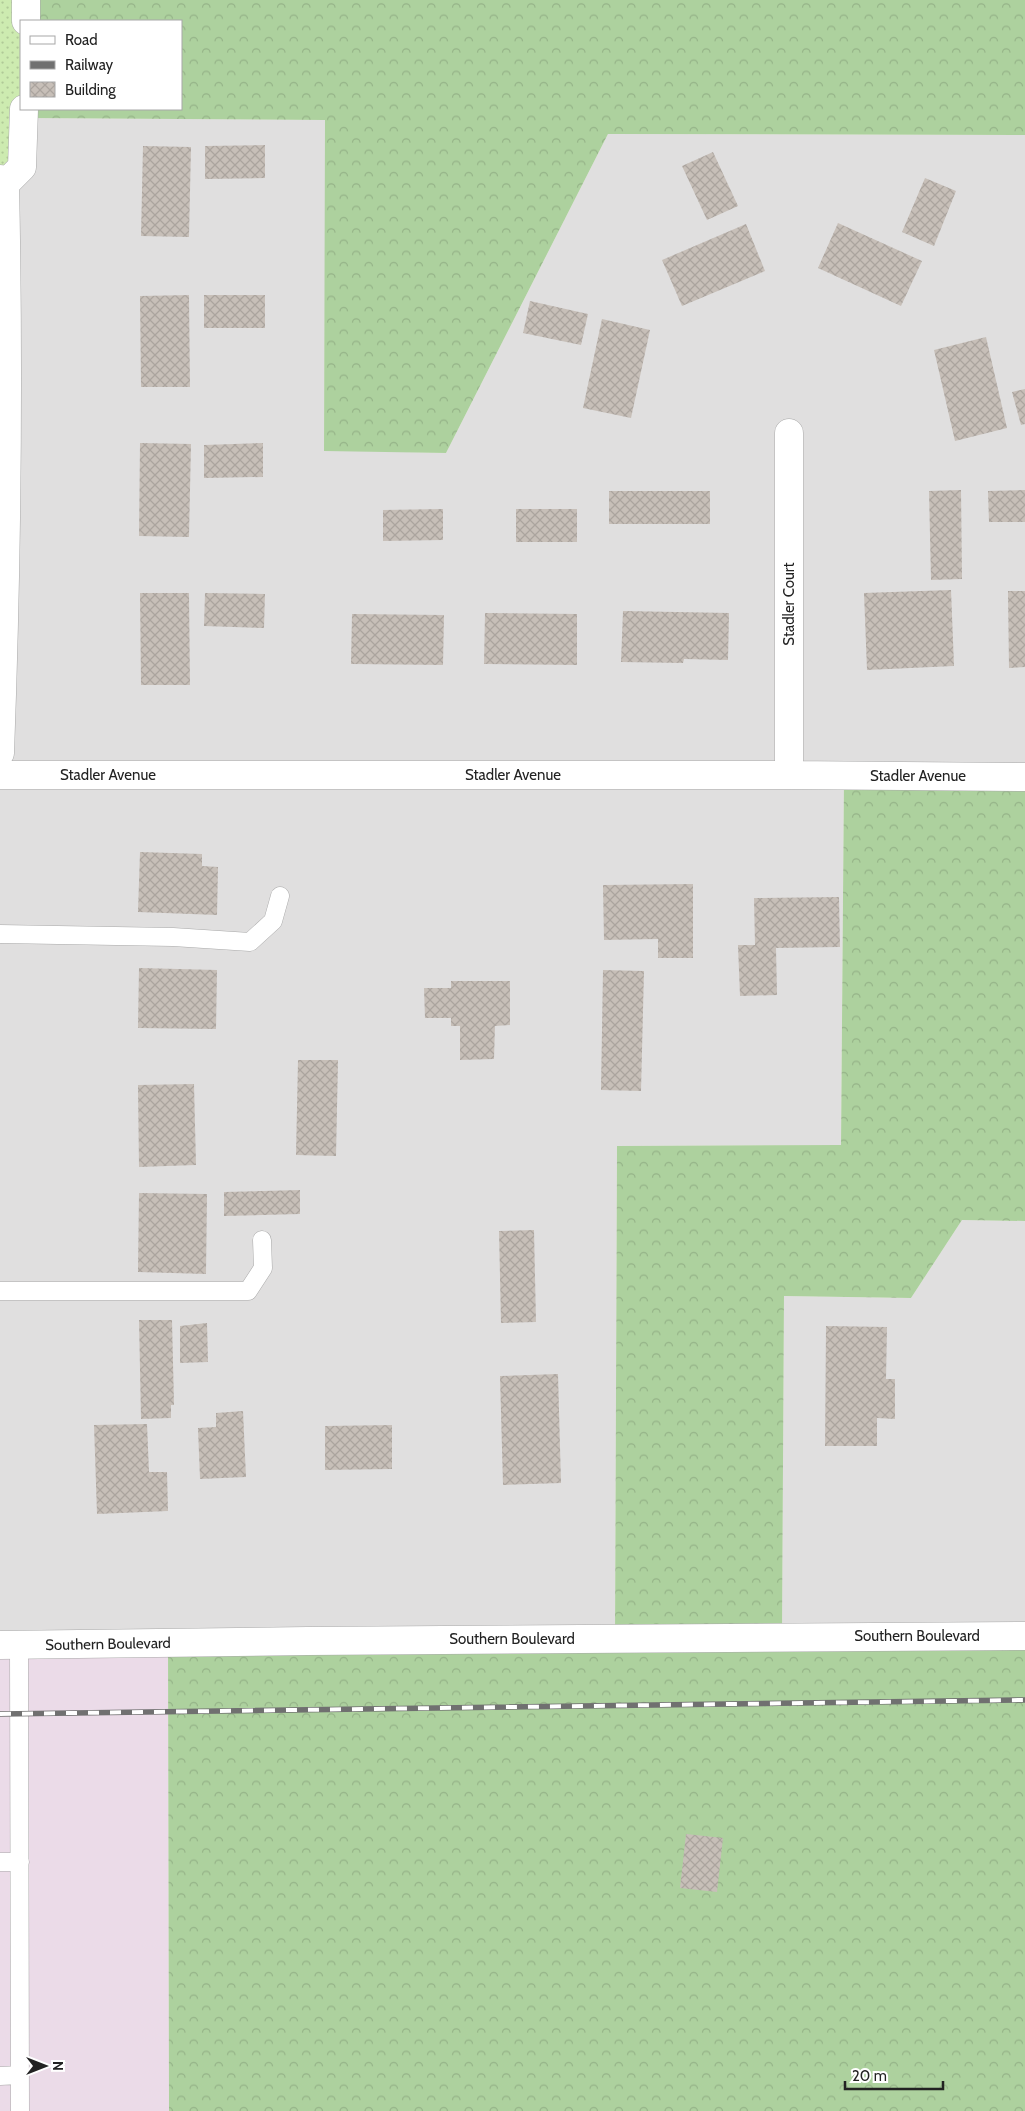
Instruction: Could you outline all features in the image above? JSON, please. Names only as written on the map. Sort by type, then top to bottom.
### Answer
[{"type":"street","points":[[26,0],[26,20]]},
{"type":"street","points":[[0,753],[6,584],[7,313],[2,182],[22,167],[24,110]]},
{"type":"street","name":"Stadler Court","points":[[789,433],[789,775]]},
{"type":"street","name":"Stadler Avenue","points":[[0,775],[789,775],[1025,777]]},
{"type":"street","name":"Southern Boulevard","points":[[10,1646],[308,1640],[1025,1636]]},
{"type":"lane","points":[[0,934],[173,937],[250,942],[273,921],[280,896]]},
{"type":"lane","points":[[0,1291],[248,1291],[264,1268],[262,1240]]},
{"type":"lane","points":[[10,1646],[20,1862],[20,2111]]},
{"type":"lane","points":[[0,1862],[20,1862]]},
{"type":"lane","points":[[0,2076],[20,2075]]},
{"type":"shaded area","points":[[23,118],[326,120],[324,450],[446,453],[608,134],[1025,135],[1025,777],[844,776],[841,1145],[617,1146],[615,1638],[0,1645],[0,179]]},
{"type":"shaded area","points":[[962,1220],[1025,1221],[1025,1636],[782,1637],[784,1296],[911,1298]]},
{"type":"shaded area","points":[[168,1643],[169,2111],[0,2111],[0,1645]]},
{"type":"green space","points":[[0,0],[26,0],[20,20],[22,167],[0,179]]},
{"type":"green space","points":[[26,0],[1025,0],[1025,135],[608,134],[446,453],[324,451],[325,120],[23,118],[24,110],[182,110],[182,20],[26,20]]},
{"type":"green space","points":[[844,775],[1025,777],[1025,1221],[962,1220],[911,1298],[784,1296],[782,1637],[1025,1636],[1025,2111],[169,2111],[168,1643],[615,1638],[617,1146],[841,1145]]},
{"type":"building","points":[[265,145],[265,178],[205,179],[205,146]]},
{"type":"building","points":[[143,146],[191,147],[189,237],[141,236]]},
{"type":"building","points":[[713,152],[738,206],[707,220],[682,166]]},
{"type":"building","points":[[925,178],[956,191],[934,246],[902,232]]},
{"type":"building","points":[[838,223],[922,261],[901,306],[818,268]]},
{"type":"building","points":[[746,224],[765,271],[682,306],[662,260]]},
{"type":"building","points":[[189,295],[190,387],[141,387],[140,296]]},
{"type":"building","points":[[204,295],[265,295],[265,328],[204,328]]},
{"type":"building","points":[[530,301],[588,314],[581,345],[523,333]]},
{"type":"building","points":[[602,319],[650,330],[631,418],[583,408]]},
{"type":"building","points":[[986,337],[1007,428],[955,441],[934,350]]},
{"type":"building","points":[[1025,389],[1025,424],[1021,425],[1012,392]]},
{"type":"building","points":[[140,443],[191,444],[189,537],[139,536]]},
{"type":"building","points":[[263,443],[263,477],[204,478],[204,445]]},
{"type":"building","points":[[961,490],[962,579],[931,580],[929,491]]},
{"type":"building","points":[[1025,490],[1025,522],[989,522],[988,491]]},
{"type":"building","points":[[609,491],[710,491],[710,524],[609,524]]},
{"type":"building","points":[[443,509],[443,540],[383,541],[383,510]]},
{"type":"building","points":[[516,509],[577,509],[577,542],[516,542]]},
{"type":"building","points":[[951,590],[954,666],[867,670],[864,593]]},
{"type":"building","points":[[1008,591],[1025,591],[1025,667],[1009,668]]},
{"type":"building","points":[[140,593],[189,593],[190,685],[141,685]]},
{"type":"building","points":[[205,593],[265,594],[264,628],[204,626]]},
{"type":"building","points":[[623,611],[729,613],[728,660],[684,659],[683,663],[621,662]]},
{"type":"building","points":[[485,613],[577,614],[577,665],[484,664]]},
{"type":"building","points":[[352,614],[444,615],[443,665],[351,664]]},
{"type":"building","points":[[140,852],[202,854],[202,866],[218,867],[217,915],[138,912]]},
{"type":"building","points":[[693,884],[693,958],[658,958],[658,939],[604,940],[603,885]]},
{"type":"building","points":[[839,897],[840,947],[776,948],[777,995],[740,996],[738,945],[755,945],[754,898]]},
{"type":"building","points":[[139,968],[217,970],[216,1029],[138,1028]]},
{"type":"building","points":[[603,970],[644,971],[641,1091],[601,1090]]},
{"type":"building","points":[[451,981],[510,981],[510,1025],[495,1026],[494,1059],[460,1060],[460,1026],[451,1026],[451,1018],[425,1018],[424,988],[451,988]]},
{"type":"building","points":[[298,1060],[338,1060],[336,1156],[296,1155]]},
{"type":"building","points":[[194,1084],[196,1165],[139,1167],[138,1085]]},
{"type":"building","points":[[300,1190],[300,1214],[224,1216],[224,1192]]},
{"type":"building","points":[[139,1193],[207,1194],[206,1274],[138,1272]]},
{"type":"building","points":[[534,1230],[536,1322],[501,1323],[499,1231]]},
{"type":"building","points":[[139,1320],[172,1320],[174,1405],[171,1405],[171,1418],[141,1419]]},
{"type":"building","points":[[207,1323],[208,1362],[180,1363],[180,1326]]},
{"type":"building","points":[[826,1326],[887,1327],[886,1379],[895,1379],[895,1419],[877,1418],[877,1446],[825,1446]]},
{"type":"building","points":[[558,1374],[561,1483],[503,1485],[500,1376]]},
{"type":"building","points":[[243,1411],[246,1477],[200,1479],[198,1428],[216,1427],[216,1413]]},
{"type":"building","points":[[147,1424],[149,1472],[167,1472],[168,1511],[97,1514],[94,1425]]},
{"type":"building","points":[[392,1425],[392,1469],[325,1470],[325,1426]]},
{"type":"building","points":[[686,1834],[723,1838],[717,1892],[680,1888]]},
{"type":"railway","points":[[0,1714],[1025,1700]]}]
